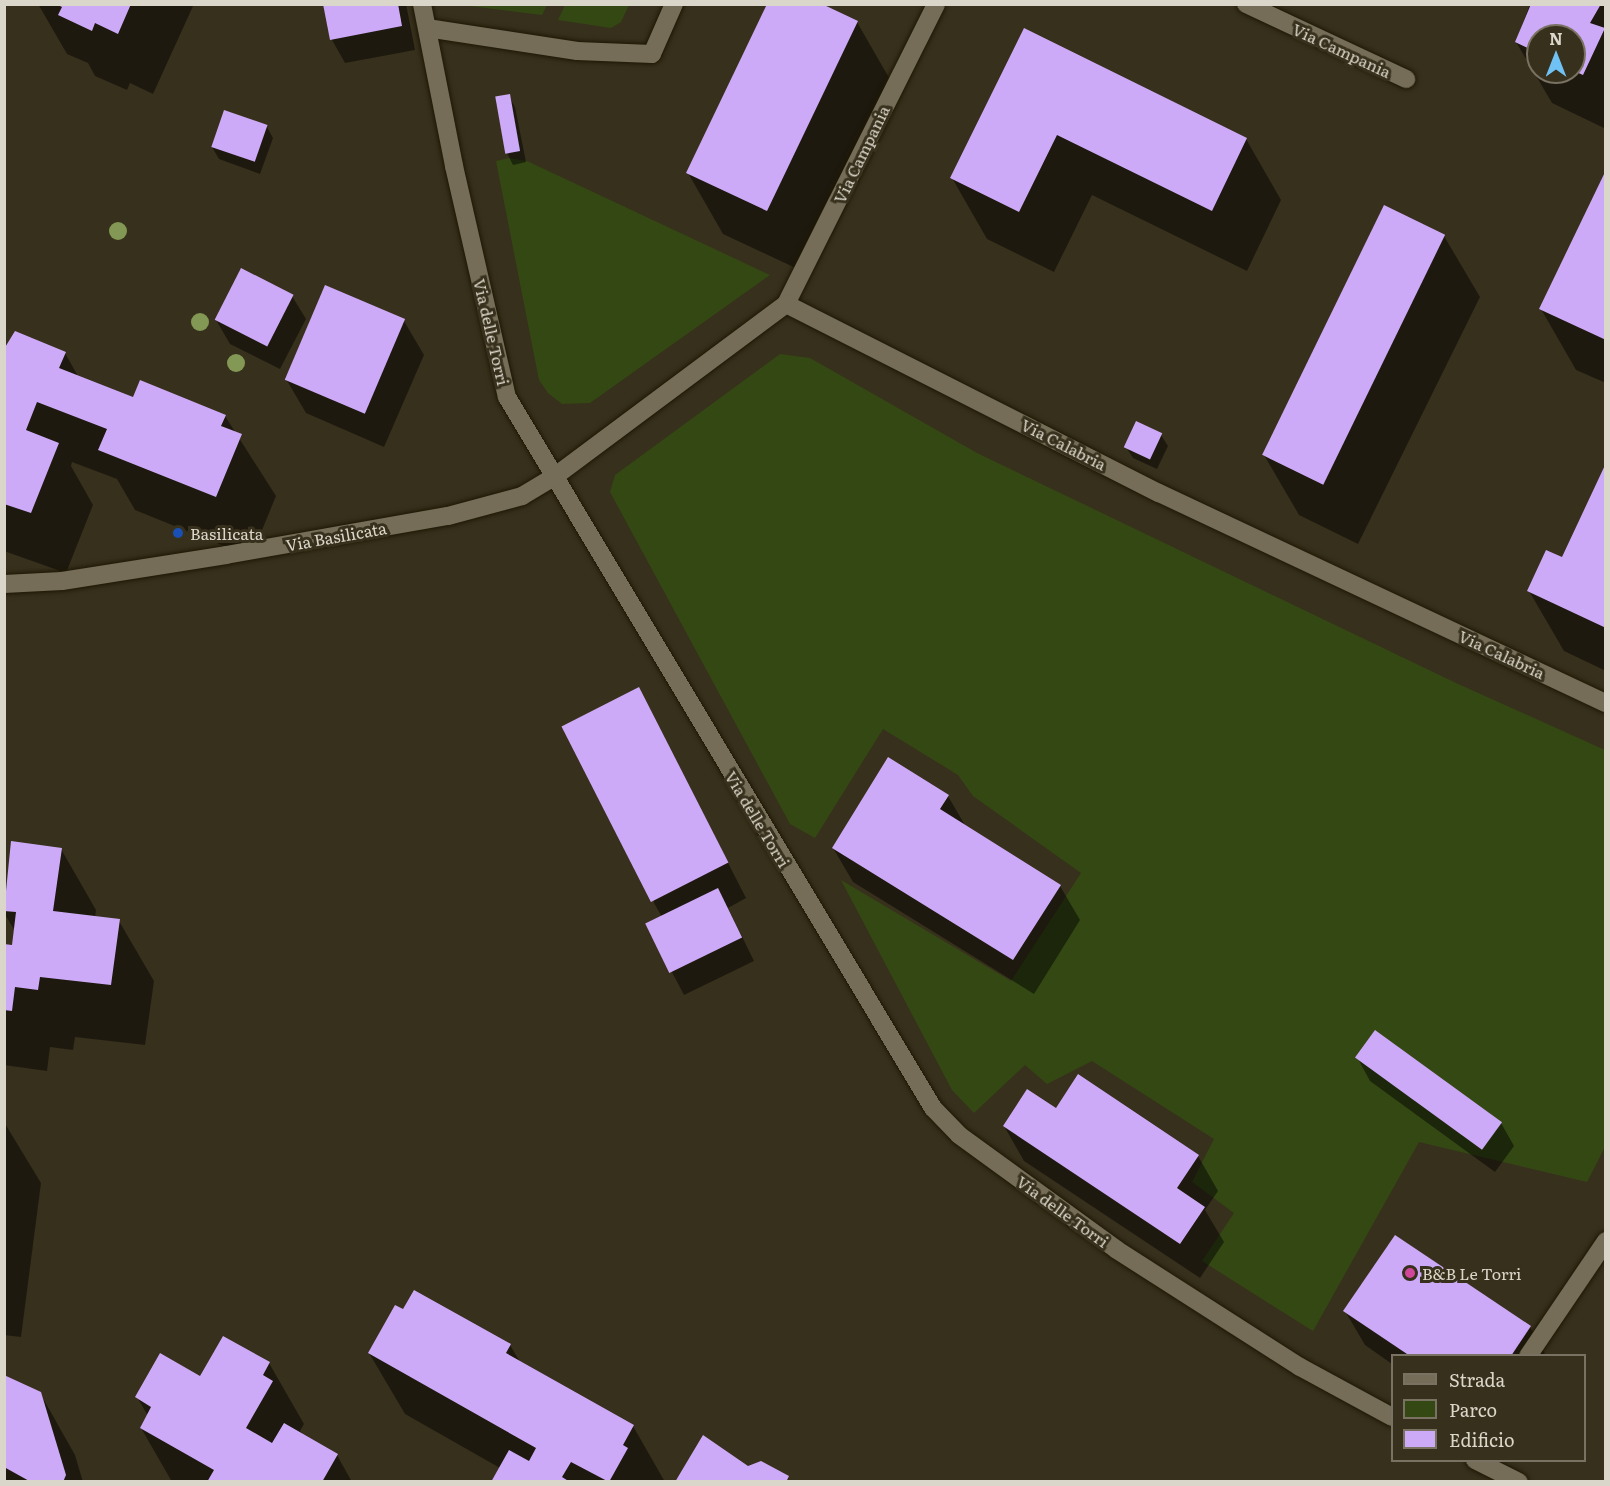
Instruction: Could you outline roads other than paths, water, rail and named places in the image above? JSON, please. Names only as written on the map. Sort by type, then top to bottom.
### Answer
[{"type":"street","name":"Via delle Torri","points":[[422,4],[507,397],[891,1040],[945,1123],[1117,1250],[1300,1367],[1391,1416]]},
{"type":"street","points":[[427,28],[577,51],[652,54],[674,4]]},
{"type":"street","name":"Via Campania","points":[[786,304],[936,4]]},
{"type":"street","name":"Via Campania","points":[[1246,4],[1406,79]]},
{"type":"street","points":[[554,477],[786,304]]},
{"type":"street","name":"Via Calabria","points":[[786,304],[1159,493],[1605,703]]},
{"type":"street","name":"Via Basilicata","points":[[4,584],[74,580],[448,516],[522,496],[554,477]]},
{"type":"street","points":[[1529,1354],[1605,1241]]},
{"type":"street","points":[[1477,1462],[1519,1482]]},
{"type":"place","name":"Basilicata","points":[[178,533]]},
{"type":"place","name":"B&B Le Torri","points":[[1410,1273]]}]
